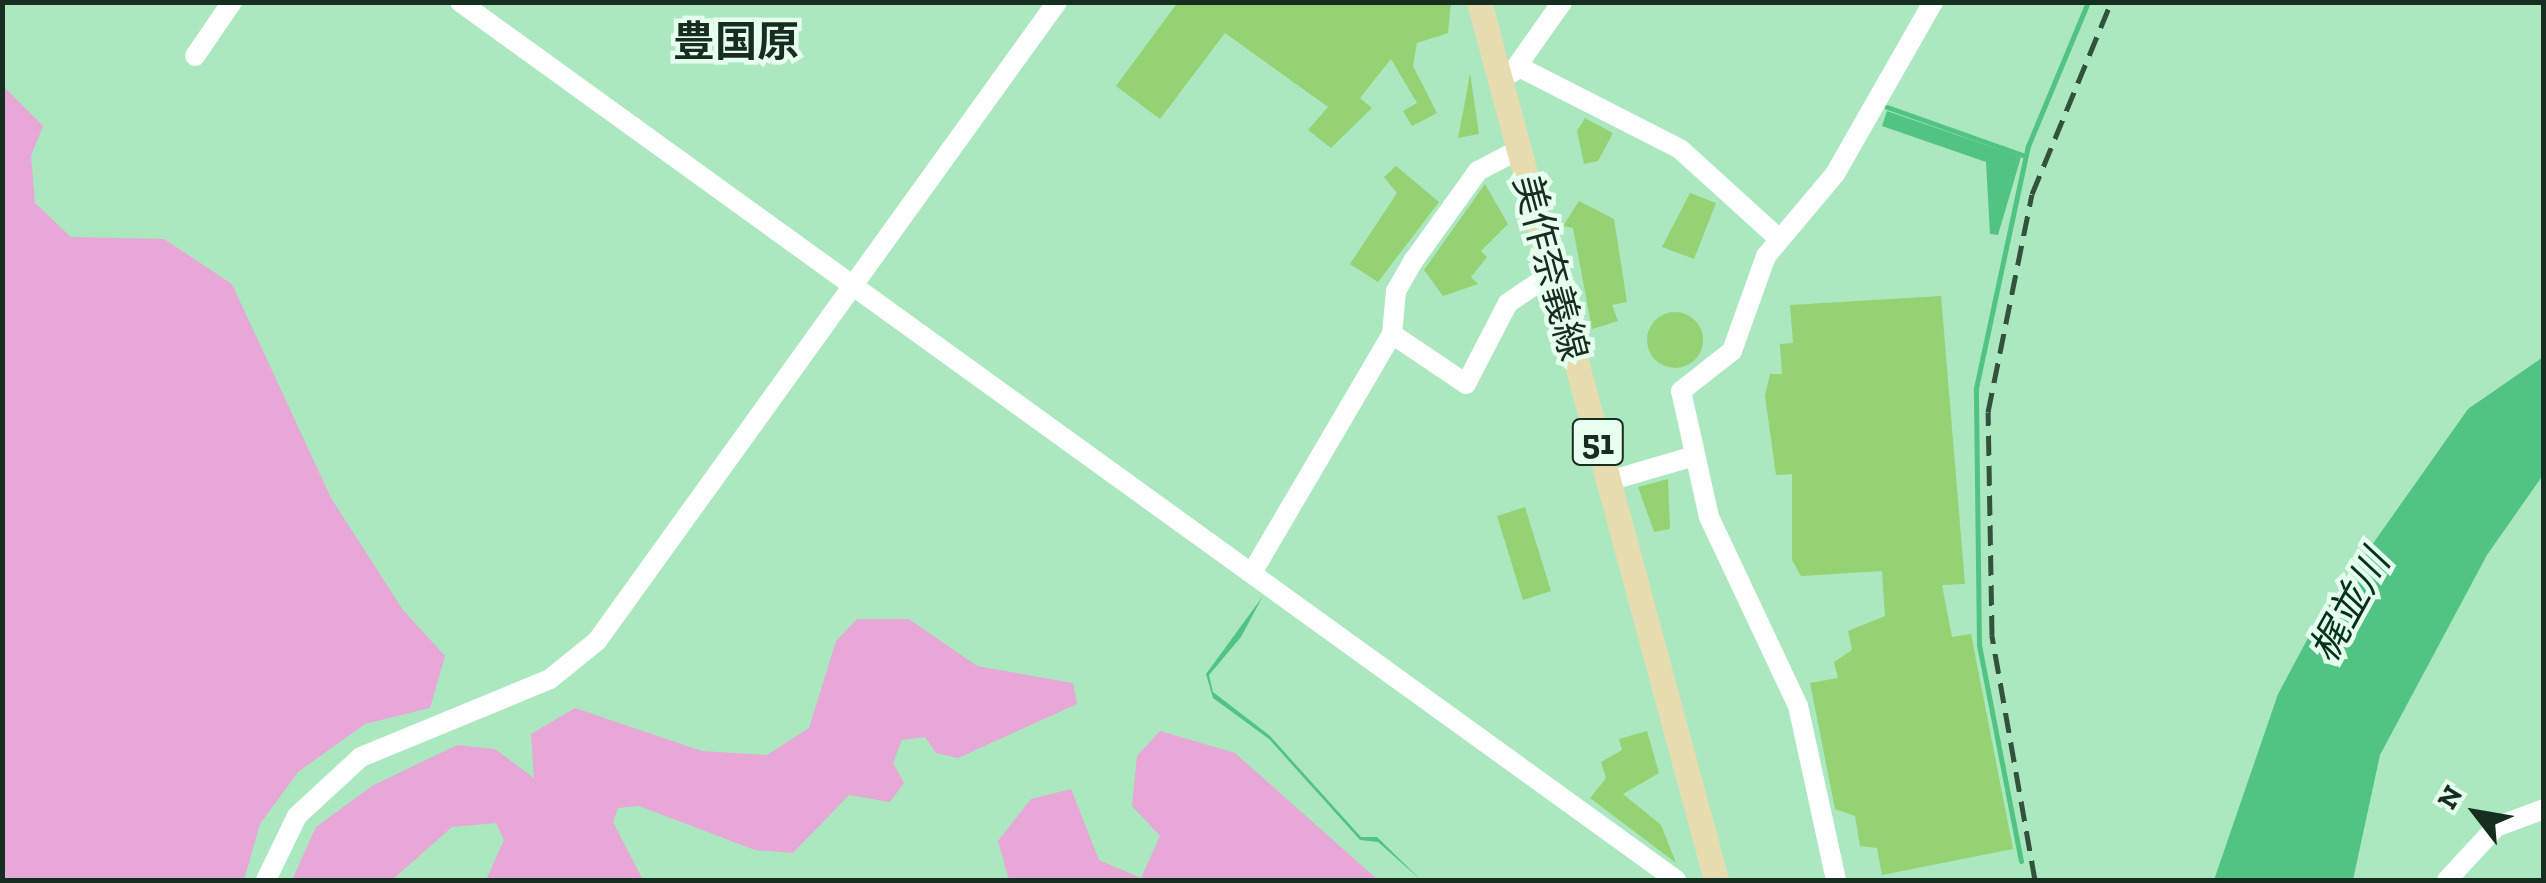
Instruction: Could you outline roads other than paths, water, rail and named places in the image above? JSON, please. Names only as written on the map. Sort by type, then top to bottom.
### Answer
[{"type":"main road","name":"美作奈義線","points":[[1479,2],[1511,73],[1518,150],[1716,880]]},
{"type":"street","points":[[195,56],[232,2]]},
{"type":"street","points":[[460,2],[1676,880]]},
{"type":"street","points":[[266,880],[296,816],[361,757],[550,679],[597,641],[857,286],[1057,2]]},
{"type":"street","points":[[1562,2],[1511,73],[1680,149],[1777,237]]},
{"type":"street","points":[[1836,880],[1798,706],[1709,517],[1691,457],[1681,390],[1732,352],[1777,237],[1835,174],[1868,106],[1934,2]]},
{"type":"street","points":[[1253,571],[1392,334],[1396,290],[1414,260],[1478,172],[1518,150]]},
{"type":"street","points":[[1392,334],[1466,384],[1508,302],[1551,274]]},
{"type":"street","points":[[1608,481],[1691,457]]},
{"type":"street","points":[[2447,880],[2496,827],[2544,809]]},
{"type":"water","points":[[1887,111],[2021,157],[1998,235],[1990,234],[1986,162],[1882,126]]},
{"type":"water","name":"梶並川","points":[[2543,357],[2543,475],[2487,555],[2380,755],[2353,880],[2214,880],[2278,694],[2314,627],[2468,409]]},
{"type":"water","points":[[1263,596],[1241,637],[1209,675],[1213,692],[1269,735],[1361,837],[1377,837],[1421,880],[1378,842],[1360,840],[1269,739],[1213,698],[1206,674]]},
{"type":"waterway","points":[[2021,861],[1979,645],[1976,388],[2028,146],[2088,2]]},
{"type":"waterway","points":[[1887,107],[2025,156]]},
{"type":"railway","points":[[2035,880],[1992,635],[1988,412],[2032,194],[2111,2]]},
{"type":"district","name":"豊国原","points":[[736,42]]}]
